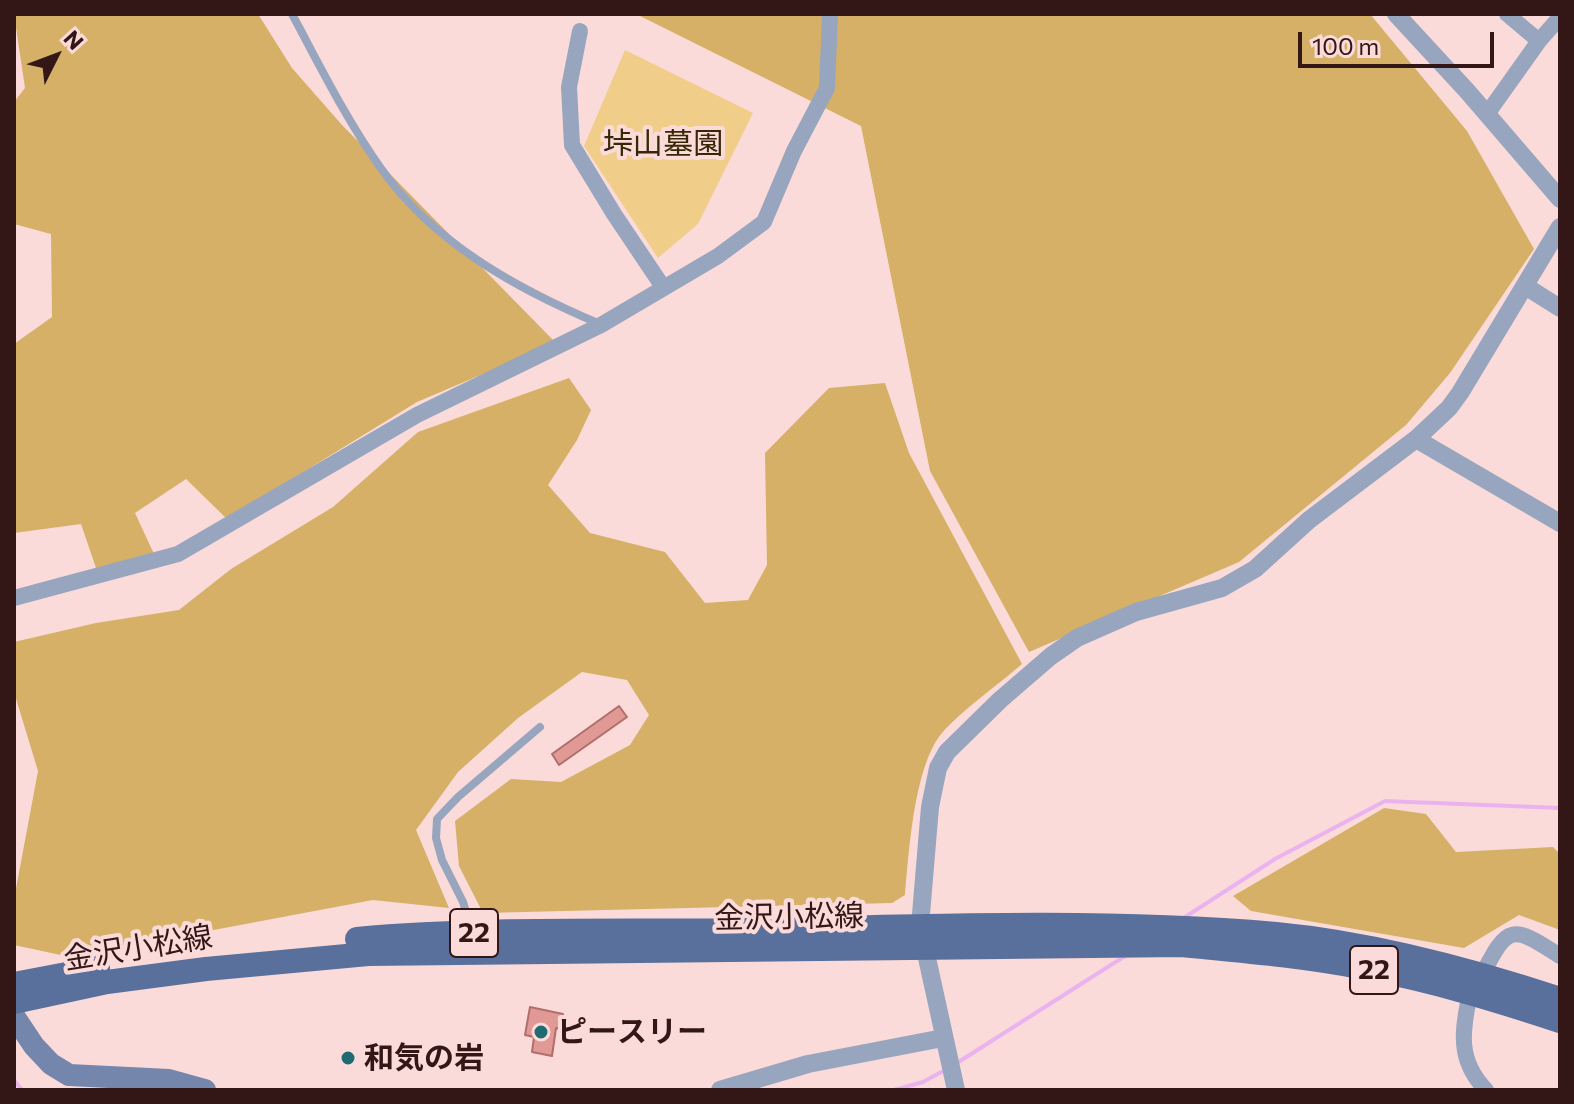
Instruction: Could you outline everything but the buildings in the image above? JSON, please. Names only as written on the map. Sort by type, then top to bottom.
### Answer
[{"type":"main road","name":"金沢小松線","points":[[14,1002],[28,986],[203,953],[364,938],[472,933],[921,937],[1277,934],[1355,946],[1476,984],[1560,1021]]},
{"type":"main road","name":"金沢小松線","points":[[28,986],[107,982],[368,954],[921,937]]},
{"type":"main road","name":"金沢小松線","points":[[1476,984],[1560,999]]},
{"type":"main road","points":[[14,1016],[34,1046],[51,1064],[69,1075],[169,1080],[205,1090]]},
{"type":"street","points":[[14,598],[178,554],[417,415],[601,325],[718,256],[764,222],[794,151],[827,88],[830,14]]},
{"type":"street","points":[[1396,14],[1560,199]]},
{"type":"street","points":[[1507,14],[1539,41]]},
{"type":"street","points":[[1487,114],[1560,17]]},
{"type":"street","points":[[580,31],[569,87],[572,145],[663,287]]},
{"type":"street","points":[[956,1090],[921,937],[930,807],[938,768],[953,744],[1064,646],[1111,621],[1234,583],[1255,569],[1345,491],[1416,439],[1449,408],[1460,393],[1560,227]]},
{"type":"street","points":[[1525,286],[1560,308]]},
{"type":"street","points":[[1416,439],[1560,523]]},
{"type":"street","points":[[1486,1090],[1471,1074],[1463,1042],[1476,984],[1499,942],[1511,935],[1524,935],[1560,956]]},
{"type":"street","points":[[720,1090],[808,1064],[944,1041]]},
{"type":"lane","points":[[292,14],[356,131],[381,169],[412,206],[494,273],[550,303],[601,325]]},
{"type":"lane","points":[[472,933],[463,902],[442,860],[436,838],[437,819],[458,797],[540,727]]},
{"type":"green space","name":"垰山墓園","points":[[625,50],[753,113],[698,224],[658,258],[584,146]]},
{"type":"shaded area","points":[[14,14],[258,14],[292,68],[342,125],[556,343],[417,402],[227,519],[186,479],[135,513],[154,554],[96,568],[81,524],[14,533],[14,344],[52,317],[51,234],[14,224],[14,102],[25,88]]},
{"type":"shaded area","points":[[636,14],[1370,14],[1467,131],[1534,249],[1450,373],[1406,425],[1239,562],[1029,652],[930,471],[861,126]]},
{"type":"shaded area","points":[[569,378],[591,410],[577,440],[548,485],[590,533],[665,552],[705,603],[748,600],[767,565],[765,453],[829,388],[885,383],[909,453],[1022,664],[959,716],[942,733],[933,748],[914,810],[905,895],[892,903],[483,913],[459,866],[455,821],[511,779],[561,782],[630,745],[649,715],[627,680],[582,672],[518,718],[458,772],[416,830],[449,908],[373,900],[70,957],[14,945],[15,894],[38,771],[14,692],[14,642],[96,623],[179,610],[231,569],[333,507],[418,432]]},
{"type":"shaded area","points":[[1384,808],[1426,814],[1456,852],[1553,847],[1560,854],[1560,930],[1519,915],[1464,948],[1251,911],[1233,896]]},
{"type":"waterway","points":[[1182,919],[1275,859],[1385,801],[1560,808]]},
{"type":"waterway","points":[[957,1063],[1125,956]]},
{"type":"waterway","points":[[894,1090],[923,1082],[945,1070]]},
{"type":"waterway","points":[[14,1080],[22,1090]]},
{"type":"place","name":"ピースリー","points":[[541,1032]]},
{"type":"place","name":"和気の岩","points":[[348,1058]]}]
